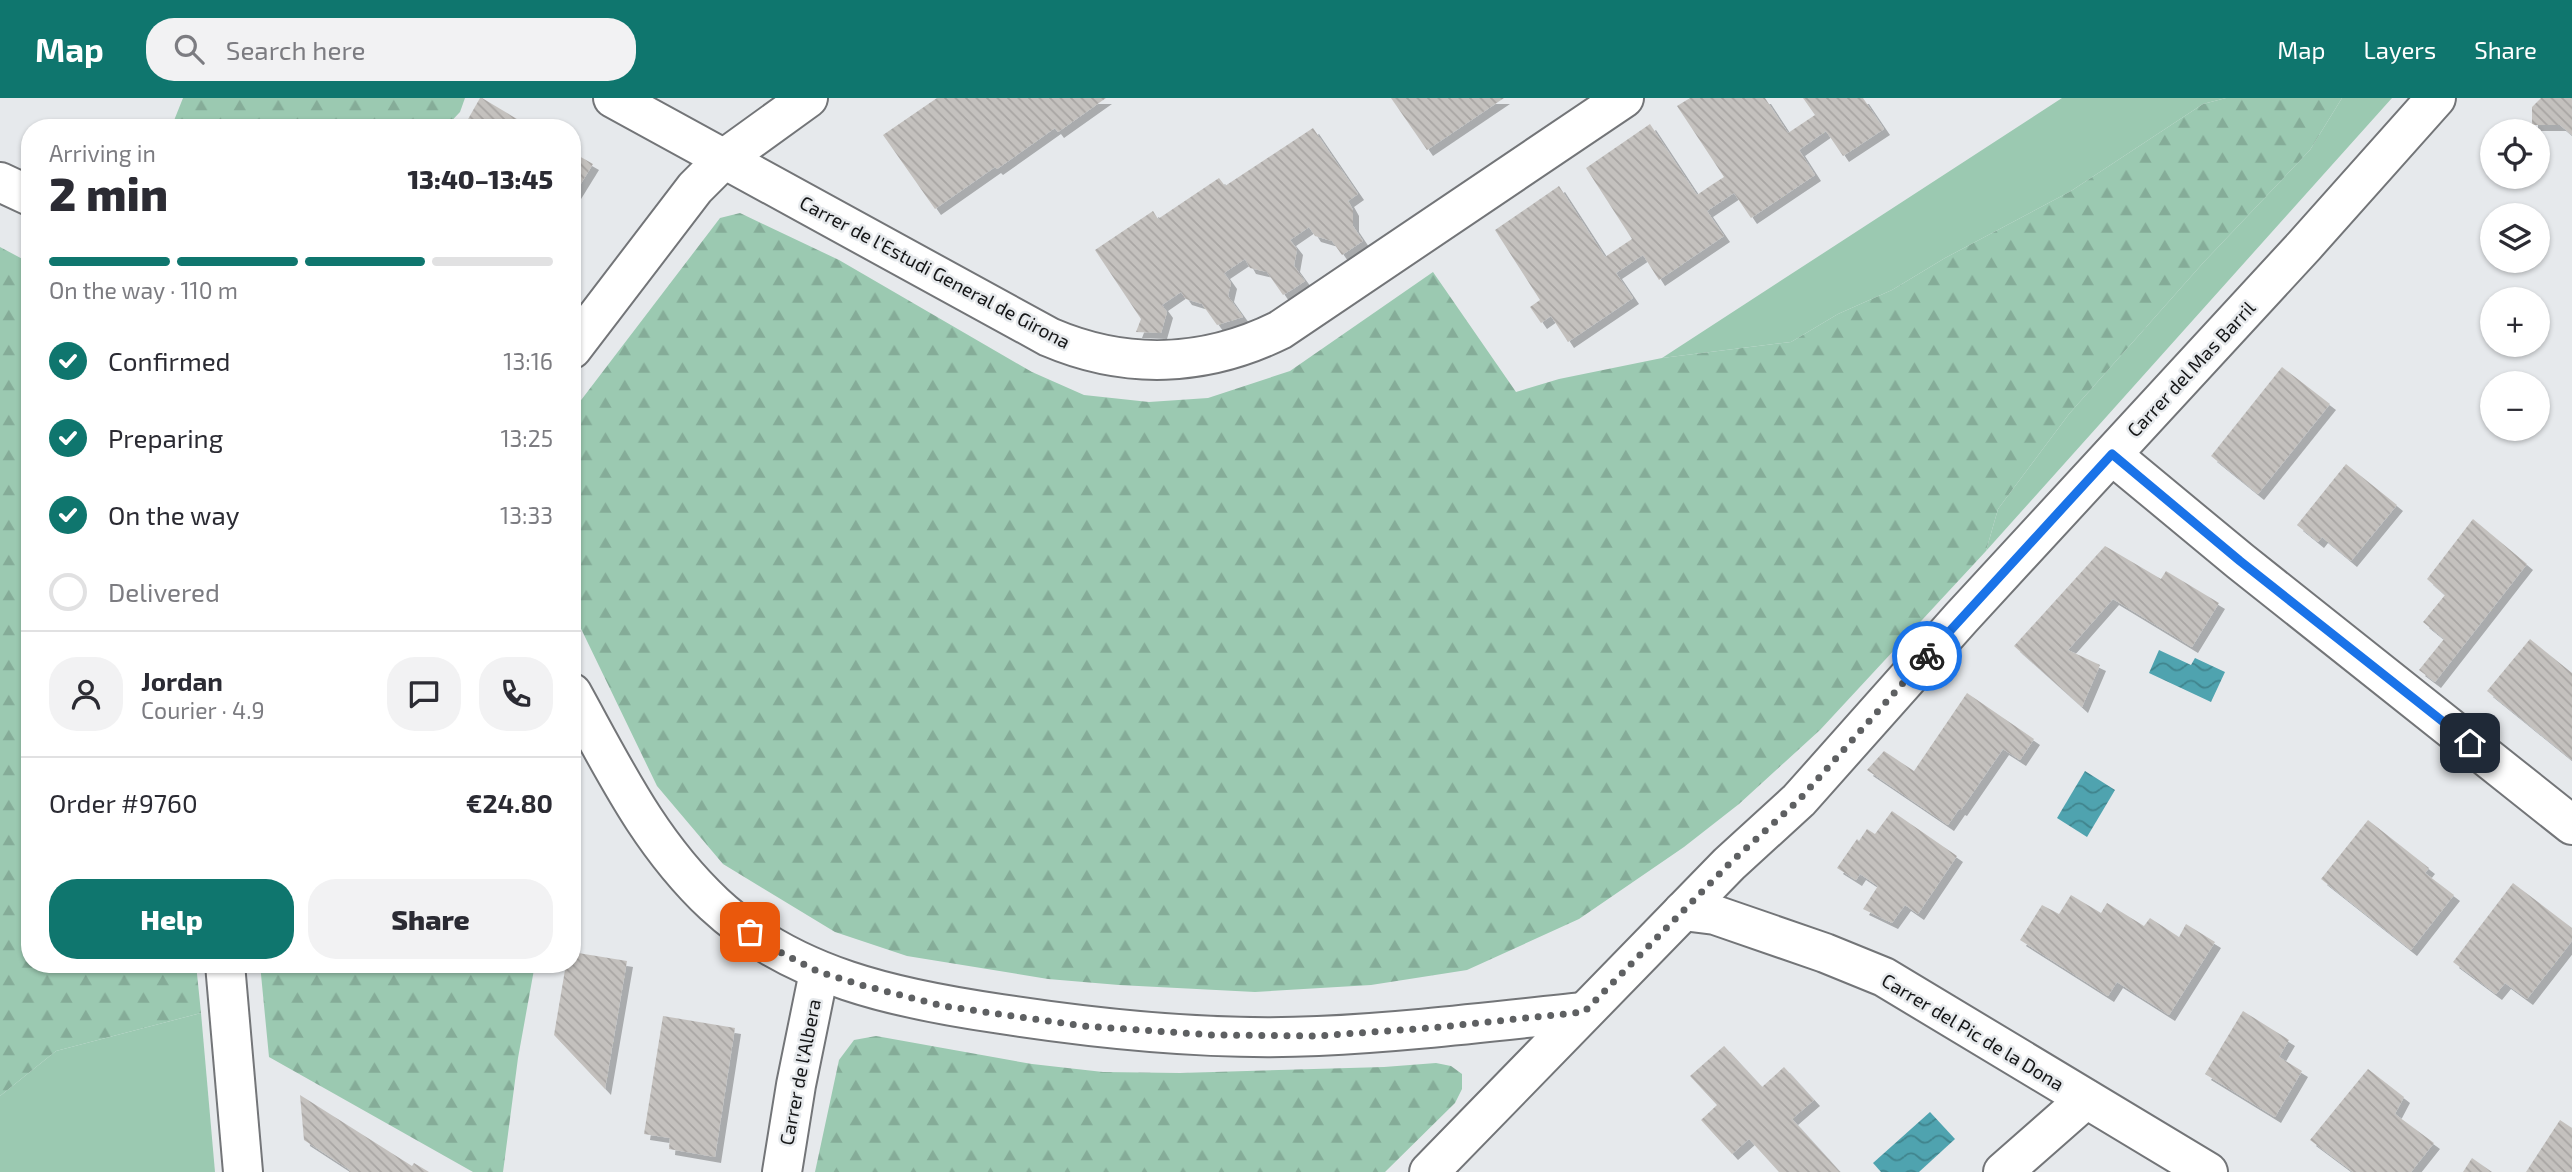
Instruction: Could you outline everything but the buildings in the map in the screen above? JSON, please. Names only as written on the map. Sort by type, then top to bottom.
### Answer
[{"type":"street","name":"Carrer de l'Estudi General de Girona","points":[[613,98],[1049,337],[1105,356],[1165,361],[1224,352],[1280,330],[1624,98]]},
{"type":"street","points":[[581,337],[695,188],[725,158],[808,98]]},
{"type":"street","name":"Carrer del Mas Barril","points":[[1429,1172],[1729,864],[1799,800],[1953,627],[2305,245],[2436,98]]},
{"type":"street","points":[[0,182],[21,192]]},
{"type":"street","points":[[2112,454],[2240,561],[2572,825]]},
{"type":"street","points":[[581,709],[641,817],[668,856],[715,905],[768,946],[819,972],[943,1006],[1083,1026],[1212,1035],[1316,1036],[1430,1028],[1584,1012]]},
{"type":"street","name":"Carrer del Pic de la Dona","points":[[1683,911],[1714,915],[1825,953],[1884,977],[2208,1172]]},
{"type":"street","name":"Carrer de l'Albera","points":[[782,1172],[819,972]]},
{"type":"street","points":[[226,973],[243,1172]]},
{"type":"street","points":[[2003,1172],[2086,1099]]},
{"type":"green space","points":[[183,98],[465,98],[460,112],[453,119],[175,119]]},
{"type":"green space","points":[[2062,98],[2226,98],[2203,104],[2071,191],[1945,258],[1892,290],[1838,314],[1791,342],[1662,358]]},
{"type":"green space","points":[[2226,98],[2342,98],[2310,150],[2203,263],[2069,414],[1998,509],[1986,551],[1820,730],[1739,804],[1684,847],[1579,919],[1467,970],[1371,985],[1255,992],[1119,985],[1048,979],[907,956],[835,932],[723,864],[657,786],[581,629],[581,400],[720,218],[740,213],[839,260],[1032,372],[1084,395],[1149,402],[1208,398],[1290,371],[1433,272],[1516,392],[1559,379],[1662,358],[1791,342],[1838,314],[1892,290],[1945,258],[2071,191],[2203,104]]},
{"type":"green space","points":[[2342,98],[2392,98],[1986,551],[1998,509],[2069,414],[2203,263],[2310,150]]},
{"type":"green space","points":[[0,247],[21,258],[21,973],[197,973],[201,1013],[56,1051],[0,1096]]},
{"type":"green space","points":[[261,973],[533,973],[518,1058],[503,1172],[473,1172],[269,1057]]},
{"type":"green space","points":[[201,1013],[215,1172],[0,1172],[0,1096],[56,1051]]},
{"type":"green space","points":[[876,1036],[1032,1064],[1103,1072],[1180,1073],[1436,1063],[1451,1066],[1462,1074],[1462,1089],[1455,1103],[1385,1172],[815,1172],[839,1060],[854,1040]]},
{"type":"water","points":[[2159,650],[2191,665],[2195,658],[2225,672],[2211,702],[2149,673]]},
{"type":"water","points":[[2085,771],[2115,790],[2087,837],[2057,818]]},
{"type":"water","points":[[1930,1112],[1955,1139],[1919,1172],[1881,1172],[1873,1163]]},
{"type":"way so far","points":[[750,932],[768,946],[819,972],[865,986],[943,1006],[1083,1026],[1212,1035],[1316,1036],[1430,1028],[1584,1012],[1729,864],[1799,800],[1927,656]]},
{"type":"route","points":[[1927,656],[2112,454],[2240,561],[2470,743]]}]
